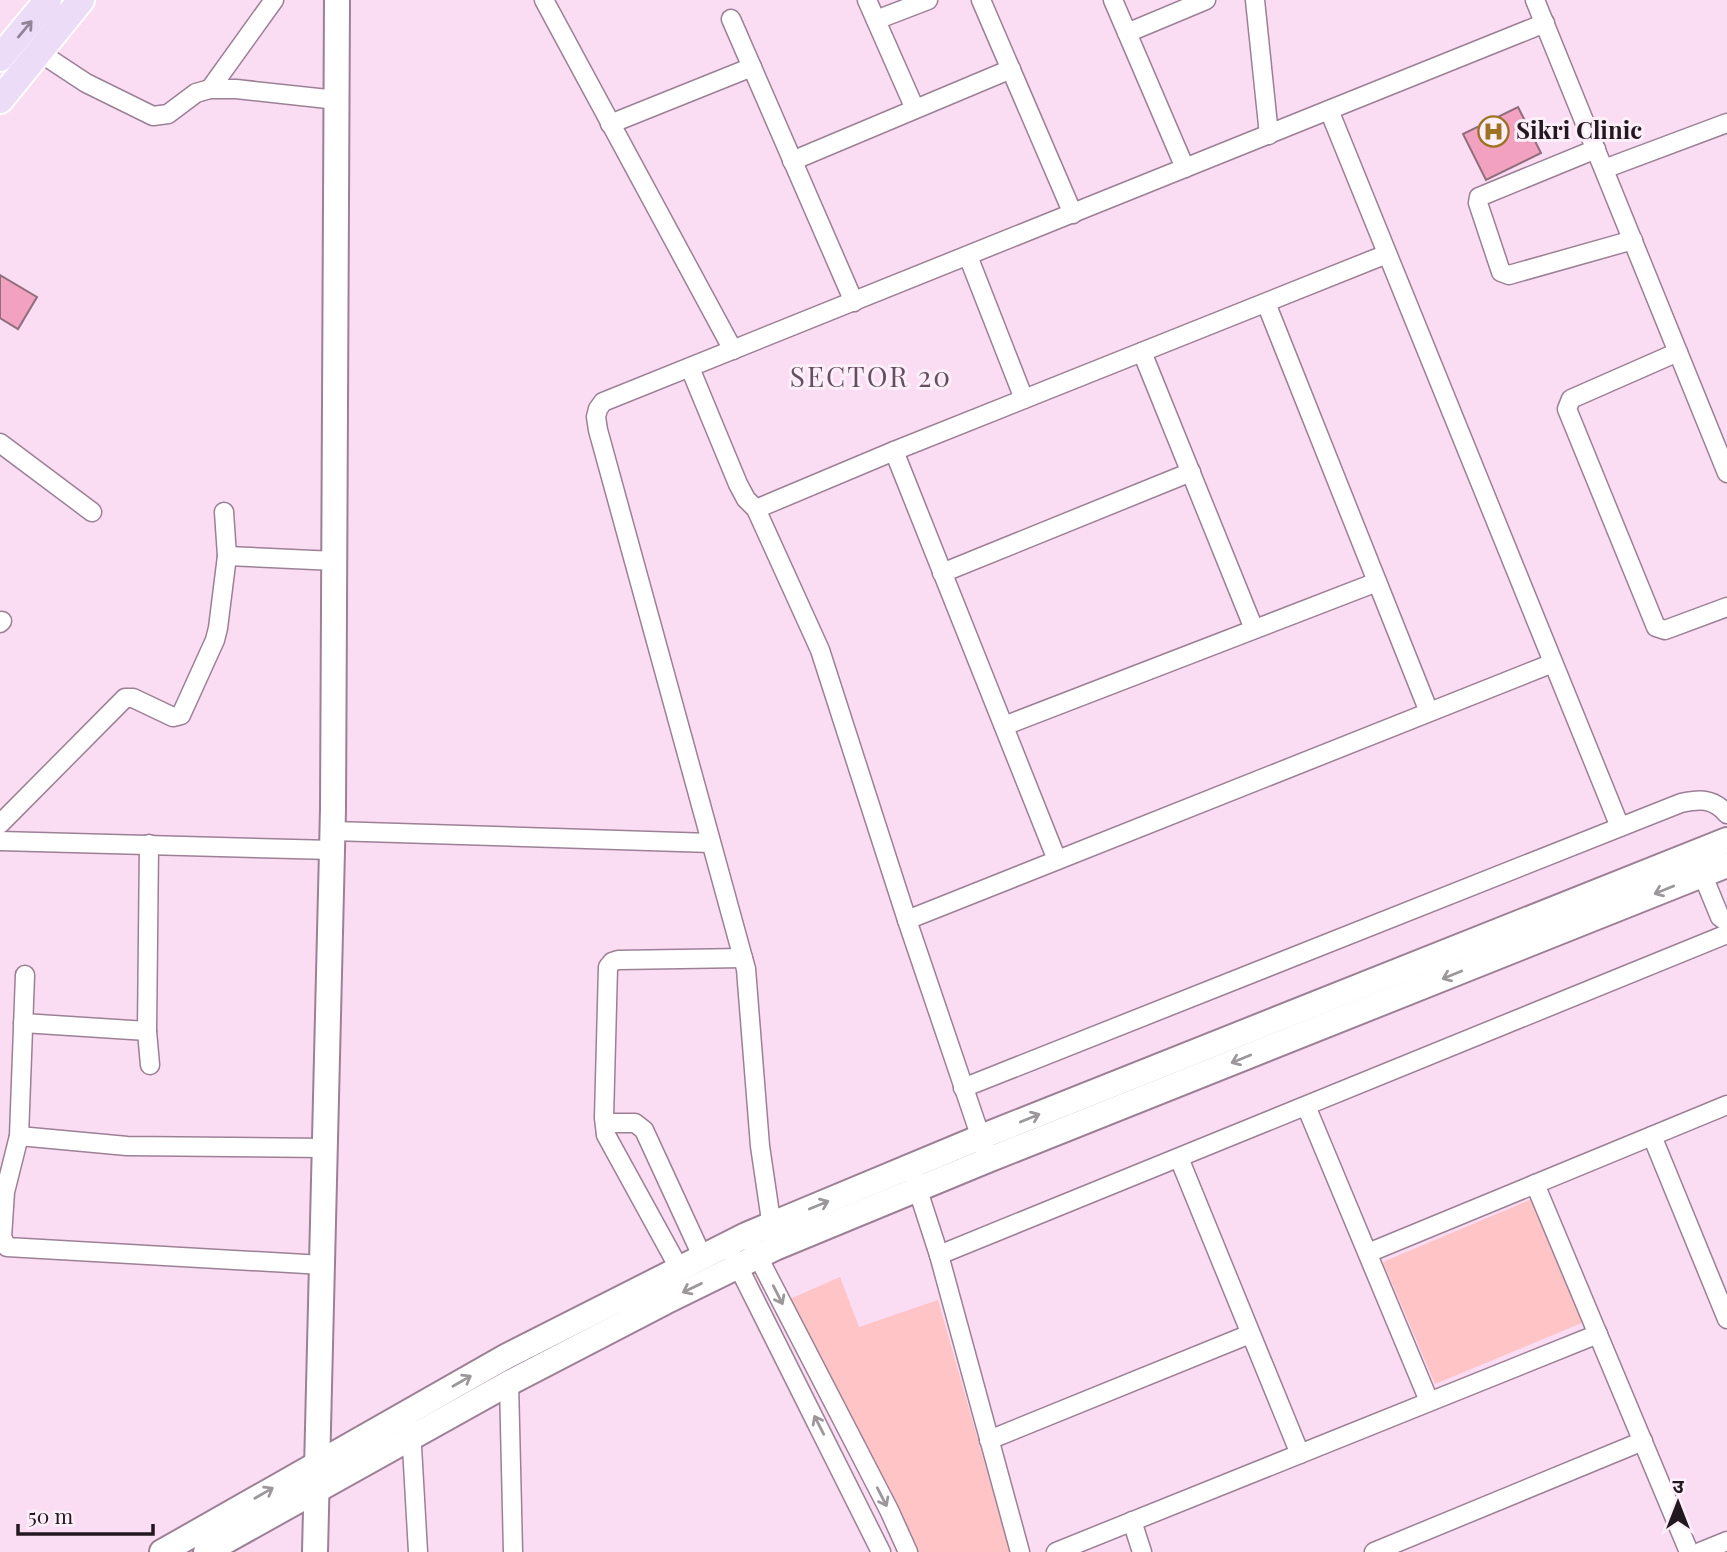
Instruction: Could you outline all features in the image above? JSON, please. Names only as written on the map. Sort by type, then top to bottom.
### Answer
[{"type":"main road","points":[[0,58],[48,0]]},
{"type":"main road","points":[[0,100],[81,0]]},
{"type":"main road","points":[[315,1552],[333,841],[337,0]]},
{"type":"main road","points":[[206,1552],[753,1246],[985,1149],[1698,863],[1725,856]]},
{"type":"main road","points":[[162,1552],[507,1356],[702,1256],[753,1246]]},
{"type":"street","points":[[209,89],[274,0]]},
{"type":"street","points":[[544,0],[733,350]]},
{"type":"street","points":[[867,0],[915,109]]},
{"type":"street","points":[[876,20],[928,0]]},
{"type":"street","points":[[981,0],[1073,214]]},
{"type":"street","points":[[1113,0],[1185,168]]},
{"type":"street","points":[[1128,33],[1206,0]]},
{"type":"street","points":[[1255,0],[1269,135]]},
{"type":"street","points":[[1535,0],[1727,473]]},
{"type":"street","points":[[731,19],[854,302]]},
{"type":"street","points":[[881,1552],[753,1246],[760,1146],[746,969],[596,417],[598,409],[603,402],[1545,23]]},
{"type":"street","points":[[39,52],[86,83],[153,116],[168,114],[196,93],[209,89],[236,89],[337,100]]},
{"type":"street","points":[[610,124],[752,67]]},
{"type":"street","points":[[792,160],[1011,69]]},
{"type":"street","points":[[1329,110],[1620,827]]},
{"type":"street","points":[[1604,169],[1727,123]]},
{"type":"street","points":[[1596,149],[1479,198],[1478,203],[1501,272],[1509,275],[1633,240]]},
{"type":"street","points":[[755,509],[1387,254]]},
{"type":"street","points":[[968,256],[1024,399]]},
{"type":"street","points":[[1266,303],[1429,712]]},
{"type":"street","points":[[1142,352],[1254,629]]},
{"type":"street","points":[[1678,352],[1571,399],[1567,409],[1656,627],[1665,630],[1727,607]]},
{"type":"street","points":[[690,368],[738,484],[755,509],[820,650],[907,920],[985,1149]]},
{"type":"street","points":[[0,443],[92,512]]},
{"type":"street","points":[[894,451],[1057,860]]},
{"type":"street","points":[[942,573],[1191,472]]},
{"type":"street","points":[[0,824],[125,698],[133,698],[173,717],[181,715],[215,640],[227,556],[224,512]]},
{"type":"street","points":[[227,556],[334,561]]},
{"type":"street","points":[[1004,726],[1377,582]]},
{"type":"street","points":[[907,920],[1553,663]]},
{"type":"street","points":[[963,1088],[1681,803],[1709,800],[1727,814]]},
{"type":"street","points":[[0,841],[149,844],[333,841],[711,843]]},
{"type":"street","points":[[149,844],[147,1031],[150,1065]]},
{"type":"street","points":[[1698,863],[1720,917],[1727,922]]},
{"type":"street","points":[[939,1255],[1727,934]]},
{"type":"street","points":[[679,1268],[607,1139],[605,1123],[609,965],[618,960],[743,958]]},
{"type":"street","points":[[25,975],[19,1136],[2,1193],[3,1243],[11,1249],[323,1265]]},
{"type":"street","points":[[23,1023],[147,1031]]},
{"type":"street","points":[[1368,1253],[1727,1105]]},
{"type":"street","points":[[1306,1106],[1429,1402]]},
{"type":"street","points":[[605,1123],[633,1122],[644,1130],[702,1256]]},
{"type":"street","points":[[19,1136],[127,1146],[326,1148]]},
{"type":"street","points":[[1652,1136],[1727,1319]]},
{"type":"street","points":[[1179,1158],[1300,1454]]},
{"type":"street","points":[[915,1179],[939,1255],[1020,1552]]},
{"type":"street","points":[[1535,1184],[1689,1552]]},
{"type":"street","points":[[753,1246],[908,1552]]},
{"type":"street","points":[[989,1440],[1250,1334]]},
{"type":"street","points":[[1056,1552],[1598,1334]]},
{"type":"street","points":[[509,1383],[513,1552]]},
{"type":"street","points":[[410,1411],[418,1552]]},
{"type":"street","points":[[1374,1552],[1643,1441]]},
{"type":"street","points":[[1132,1521],[1142,1552]]},
{"type":"street","points":[[1700,1552],[1727,1541]]},
{"type":"shaded area","points":[[1532,1199],[1584,1322],[1435,1384],[1383,1262]]},
{"type":"shaded area","points":[[840,1277],[859,1327],[938,1300],[1010,1552],[913,1552],[790,1299]]},
{"type":"building","points":[[1518,107],[1541,153],[1486,180],[1463,134]]},
{"type":"building","points":[[0,275],[37,297],[18,329],[0,318]]},
{"type":"place","name":"Sikri Clinic","points":[[1493,131]]},
{"type":"district","name":"SECTOR 20","points":[[871,377]]}]
